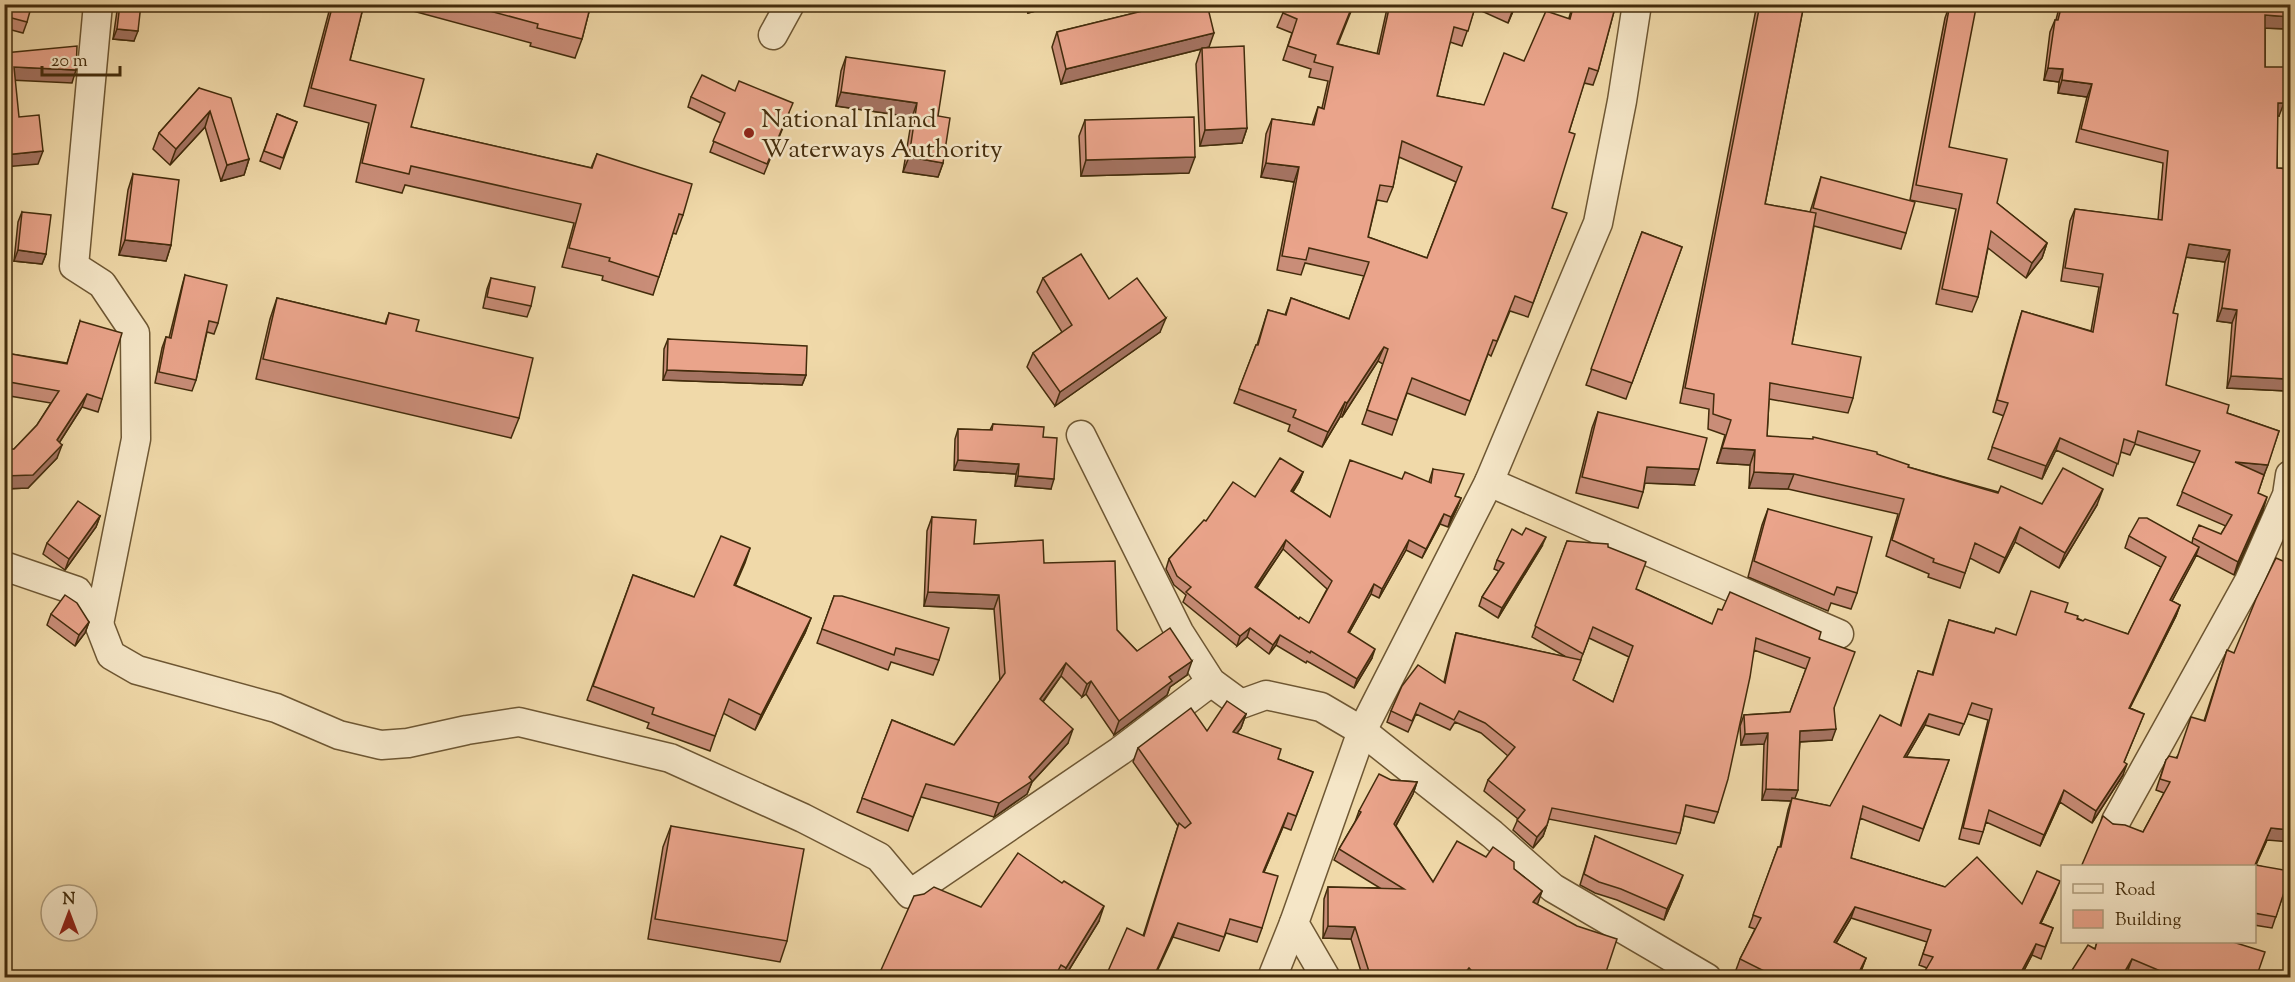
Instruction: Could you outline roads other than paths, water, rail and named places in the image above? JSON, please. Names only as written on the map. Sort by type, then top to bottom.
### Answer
[{"type":"street","points":[[98,4],[74,266],[102,284],[135,333],[136,380],[136,439],[99,624]]},
{"type":"street","points":[[772,35],[790,4]]},
{"type":"street","points":[[1272,978],[1294,923],[1362,731],[1489,482],[1598,223],[1622,100],[1637,4]]},
{"type":"street","points":[[1082,435],[1179,632],[1211,682],[1241,704],[1266,695],[1321,707],[1362,731],[1492,834],[1553,888],[1707,978]]},
{"type":"street","points":[[2116,820],[2249,581],[2287,495],[2290,475]]},
{"type":"street","points":[[1489,482],[1839,634]]},
{"type":"street","points":[[4,566],[77,591],[99,624],[111,655],[137,670],[276,708],[339,735],[381,746],[519,722],[670,758],[803,818],[879,857],[910,894],[1120,752],[1211,682]]},
{"type":"street","points":[[1294,923],[1326,978]]},
{"type":"place","name":"National Inland Waterways Authority","points":[[749,133]]}]
